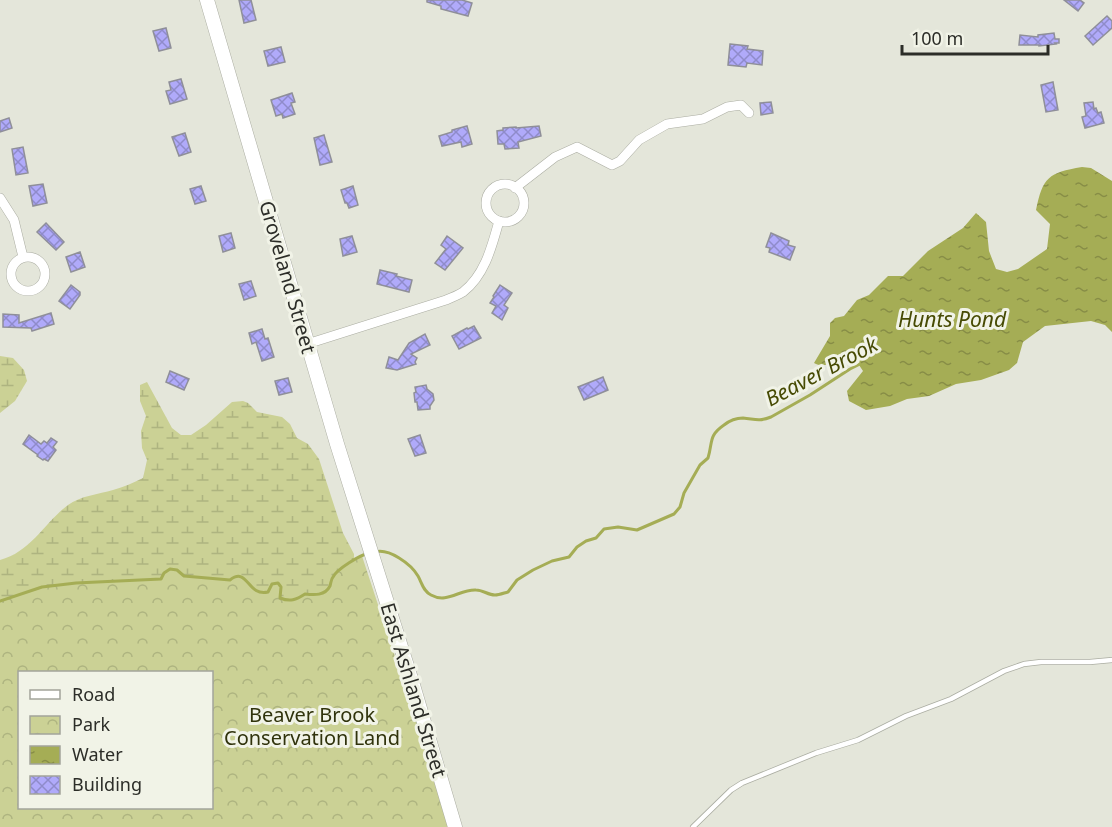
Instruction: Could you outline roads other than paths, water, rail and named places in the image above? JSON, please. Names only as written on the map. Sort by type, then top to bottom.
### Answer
[{"type":"main road","name":"Groveland Street","points":[[207,0],[370,552]]},
{"type":"main road","name":"East Ashland Street","points":[[370,552],[455,827]]},
{"type":"street","points":[[515,188],[555,157],[577,147],[612,165],[620,161],[639,140],[667,124],[703,119],[727,107],[741,105],[749,113]]},
{"type":"street","points":[[504,184],[515,188],[522,197],[523,209],[516,218],[505,222],[494,219],[487,211],[486,199],[489,193],[504,184]]},
{"type":"street","points":[[0,198],[14,220],[23,257]]},
{"type":"street","points":[[308,344],[446,300],[463,291],[478,276],[490,254],[499,221]]},
{"type":"lane","points":[[693,827],[731,790],[742,783],[816,753],[858,740],[906,716],[951,699],[1004,671],[1024,664],[1041,662],[1112,660]]},
{"type":"water","name":"Hunts Pond","points":[[1082,167],[1091,168],[1112,181],[1112,332],[1105,325],[1091,321],[1045,326],[1023,342],[1017,363],[1009,370],[981,380],[956,384],[929,396],[907,399],[890,406],[866,410],[849,401],[847,391],[863,371],[859,365],[861,353],[855,350],[830,364],[814,363],[830,336],[830,323],[835,318],[844,316],[857,300],[869,295],[888,276],[903,276],[928,251],[963,228],[976,213],[986,222],[989,251],[996,269],[1007,272],[1018,269],[1047,249],[1050,224],[1036,210],[1041,190],[1049,178],[1054,175]]},
{"type":"waterway","name":"Beaver Brook","points":[[375,552],[387,552],[405,562],[415,571],[426,591],[437,597],[448,597],[470,590],[495,595],[508,592],[517,580],[552,561],[569,557],[577,547],[596,538],[604,529],[618,527],[637,530],[674,514],[680,507],[684,493],[700,465],[708,458],[712,440],[719,429],[728,422],[738,419],[760,420],[771,417],[860,364]]},
{"type":"waterway","name":"Beaver Brook","points":[[0,601],[42,587],[161,579],[170,569],[177,570],[184,576],[230,580],[241,577],[251,587],[261,592],[268,592],[272,584],[278,583],[281,587],[280,598],[293,600],[305,594],[316,595],[325,592],[339,570],[369,553]]},
{"type":"park label","name":"Beaver Brook Conservation Land","points":[[312,726]]}]
